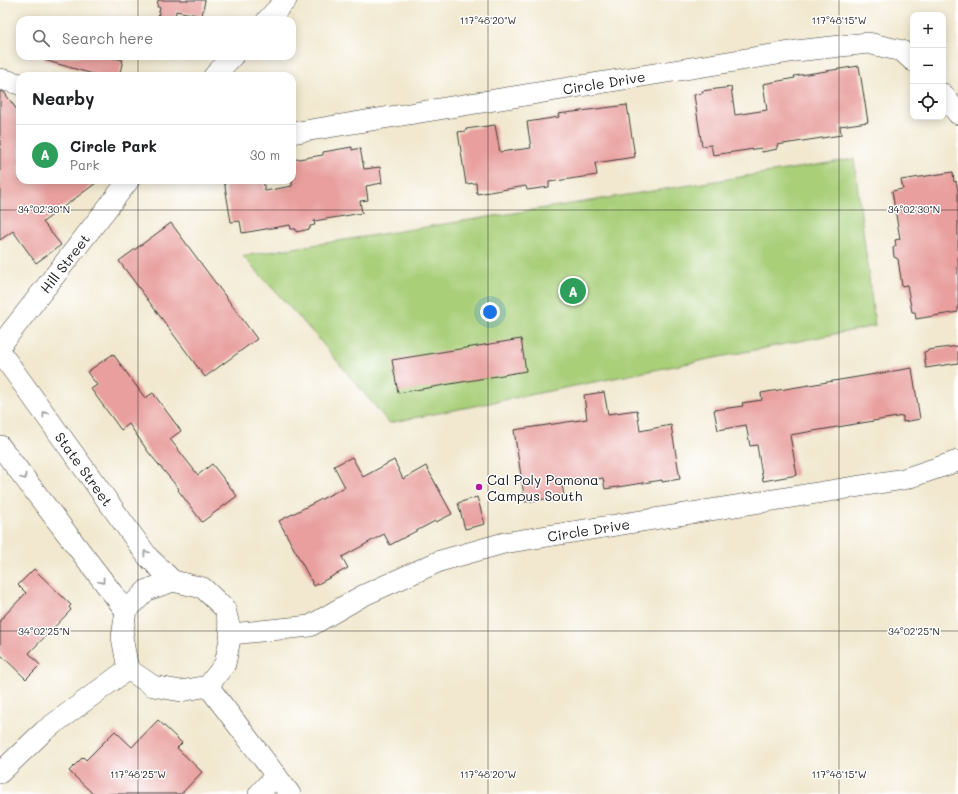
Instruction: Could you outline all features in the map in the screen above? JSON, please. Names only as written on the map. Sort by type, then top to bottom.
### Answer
[{"type":"street","points":[[271,16],[286,0]]},
{"type":"street","name":"Circle Drive","points":[[296,132],[796,51],[868,43],[902,50],[910,58]]},
{"type":"street","points":[[218,72],[229,60]]},
{"type":"street","points":[[0,79],[16,83]]},
{"type":"street","points":[[946,98],[958,114]]},
{"type":"street","name":"Hill Street","points":[[0,346],[126,184]]},
{"type":"street","name":"State Street","points":[[0,352],[148,557],[173,581]]},
{"type":"street","points":[[0,446],[126,611]]},
{"type":"street","name":"Circle Drive","points":[[231,634],[310,626],[362,596],[440,561],[504,543],[904,479],[958,461]]},
{"type":"street","points":[[173,581],[203,588],[225,609],[231,634],[225,664],[208,686],[181,691],[153,686],[128,669],[122,637],[126,611],[148,590],[173,581]]},
{"type":"street","points":[[0,773],[44,731],[128,669]]},
{"type":"street","points":[[208,686],[290,794]]},
{"type":"street","points":[[258,794],[276,775]]},
{"type":"green space","points":[[854,159],[875,326],[389,423],[317,337],[243,256]]},
{"type":"building","points":[[158,0],[205,0],[202,16],[176,11],[175,16],[158,16],[160,7],[157,7]]},
{"type":"building","points":[[44,60],[123,60],[120,72],[86,72]]},
{"type":"building","points":[[859,66],[868,122],[840,126],[841,135],[777,145],[777,149],[762,152],[761,148],[713,155],[711,145],[702,146],[694,95],[703,93],[702,91],[731,87],[735,115],[767,110],[763,84],[795,78],[794,76]]},
{"type":"building","points":[[0,91],[4,92],[16,108],[16,184],[95,184],[43,222],[61,245],[36,263],[13,231],[0,240]]},
{"type":"building","points":[[627,105],[635,157],[595,163],[597,175],[549,182],[549,187],[527,190],[526,186],[477,194],[476,183],[466,184],[458,132],[466,131],[466,129],[495,125],[500,152],[531,148],[527,122],[559,117],[558,114]]},
{"type":"building","points":[[352,147],[352,150],[360,148],[364,169],[380,167],[382,183],[366,186],[368,200],[360,201],[362,213],[314,221],[315,225],[310,226],[310,229],[296,232],[296,229],[291,229],[290,225],[242,233],[240,221],[231,222],[225,184],[264,184],[265,191],[292,186],[292,184],[296,184],[296,159],[323,155],[323,152]]},
{"type":"building","points":[[953,172],[954,182],[956,181],[958,191],[958,312],[916,319],[915,312],[912,312],[907,285],[902,286],[898,259],[894,257],[893,248],[896,246],[895,240],[900,239],[892,191],[903,189],[901,180]]},
{"type":"building","points":[[171,223],[257,339],[205,377],[119,261]]},
{"type":"building","points":[[521,339],[526,371],[398,393],[392,360]]},
{"type":"building","points":[[958,346],[958,363],[926,368],[924,352],[928,350]]},
{"type":"building","points":[[113,354],[145,398],[153,393],[181,431],[170,439],[198,475],[212,464],[237,496],[202,522],[178,490],[179,489],[149,453],[129,424],[121,430],[91,389],[97,385],[87,372]]},
{"type":"building","points":[[912,368],[920,419],[903,422],[903,416],[790,435],[797,475],[763,481],[757,445],[750,446],[746,425],[718,430],[714,410],[743,406],[742,403],[762,400],[761,393]]},
{"type":"building","points":[[604,392],[608,414],[637,410],[640,431],[671,425],[680,479],[662,482],[662,480],[605,489],[603,478],[562,484],[564,496],[525,502],[514,430],[587,419],[584,395]]},
{"type":"building","points":[[352,457],[363,477],[394,460],[403,479],[426,466],[452,514],[436,522],[435,521],[390,545],[384,534],[342,557],[348,568],[314,586],[279,521],[345,487],[334,466]]},
{"type":"building","points":[[477,497],[485,524],[465,529],[458,503]]},
{"type":"building","points":[[34,569],[71,605],[69,607],[71,610],[29,653],[40,665],[26,679],[0,654],[0,620],[26,593],[18,585]]},
{"type":"building","points":[[158,720],[182,743],[177,748],[202,772],[181,794],[93,794],[69,771],[83,757],[86,760],[115,731],[132,747]]},
{"type":"place","name":"Circle Park","points":[[573,291]]},
{"type":"place","name":"Cal Poly Pomona Campus South","points":[[479,487]]}]
